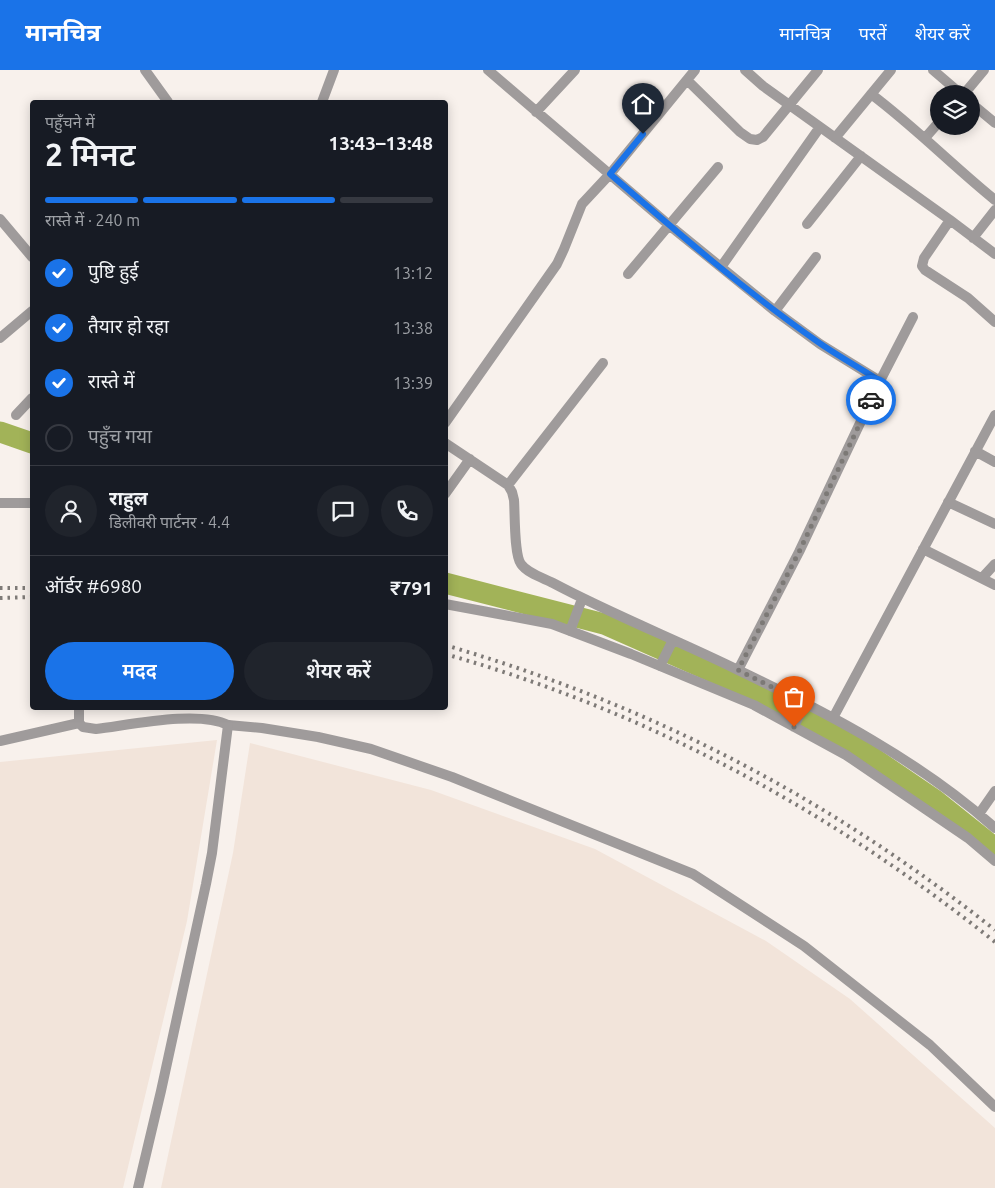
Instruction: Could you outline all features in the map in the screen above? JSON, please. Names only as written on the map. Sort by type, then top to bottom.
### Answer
[{"type":"street","points":[[145,70],[167,100]]},
{"type":"street","points":[[323,100],[334,70]]},
{"type":"street","points":[[488,70],[669,225],[775,310],[820,344],[880,381]]},
{"type":"street","points":[[536,112],[575,70]]},
{"type":"street","points":[[448,419],[557,264],[582,204],[610,174],[695,70]]},
{"type":"street","points":[[745,70],[995,254]]},
{"type":"street","points":[[687,80],[750,139],[757,140],[762,137],[818,70]]},
{"type":"street","points":[[835,138],[891,70]]},
{"type":"street","points":[[932,70],[951,85]]},
{"type":"street","points":[[970,85],[984,70]]},
{"type":"street","points":[[871,94],[902,118],[956,169],[995,200]]},
{"type":"street","points":[[980,110],[995,123]]},
{"type":"street","points":[[721,267],[820,127]]},
{"type":"street","points":[[925,138],[930,132]]},
{"type":"street","points":[[807,224],[861,156]]},
{"type":"street","points":[[628,274],[718,167]]},
{"type":"street","points":[[973,238],[995,210]]},
{"type":"street","points":[[0,219],[30,255]]},
{"type":"street","points":[[950,220],[924,258],[922,266],[925,270],[968,298],[995,322]]},
{"type":"street","points":[[775,310],[816,257]]},
{"type":"street","points":[[0,338],[30,313]]},
{"type":"street","points":[[738,670],[799,552],[880,381],[913,317]]},
{"type":"street","points":[[508,485],[603,363]]},
{"type":"street","points":[[16,415],[30,400]]},
{"type":"street","points":[[833,718],[995,415]]},
{"type":"street","points":[[448,445],[508,485],[514,500],[517,551],[521,565],[582,599],[738,670],[833,718],[896,754],[979,814],[995,828]]},
{"type":"street","points":[[975,451],[995,462]]},
{"type":"street","points":[[448,490],[470,459]]},
{"type":"street","points":[[948,502],[995,524]]},
{"type":"street","points":[[0,503],[30,503]]},
{"type":"street","points":[[923,549],[995,585]]},
{"type":"street","points":[[982,578],[995,564]]},
{"type":"street","points":[[570,631],[582,599]]},
{"type":"street","points":[[448,605],[552,624],[754,705],[846,755],[968,838],[995,861]]},
{"type":"street","points":[[660,666],[673,640]]},
{"type":"street","points":[[794,727],[804,703]]},
{"type":"street","points":[[79,710],[79,724]]},
{"type":"street","points":[[0,741],[79,724],[83,727],[96,729],[192,717],[216,720],[228,725],[262,728],[318,737],[371,749],[452,777],[694,874],[804,946],[930,1045],[995,1107]]},
{"type":"street","points":[[138,1188],[206,884],[212,853],[228,725]]},
{"type":"street","points":[[979,814],[995,791]]},
{"type":"shaded area","points":[[217,740],[187,921],[123,1188],[0,1188],[0,762]]},
{"type":"shaded area","points":[[250,743],[431,790],[595,849],[766,941],[850,999],[995,1128],[995,1188],[161,1188],[233,853]]},
{"type":"waterway","points":[[0,432],[30,442]]},
{"type":"waterway","points":[[448,584],[604,624],[753,690],[863,751],[935,800],[995,848]]},
{"type":"railway","points":[[0,588],[30,588]]},
{"type":"railway","points":[[0,598],[30,597]]},
{"type":"railway","points":[[448,646],[521,669],[594,696],[734,760],[801,797],[867,838],[931,882],[995,930]]},
{"type":"railway","points":[[448,655],[520,678],[594,705],[665,736],[735,770],[802,808],[868,849],[932,894],[995,942]]},
{"type":"way so far","points":[[794,727],[804,703],[738,670],[799,552],[871,400]]},
{"type":"route","points":[[643,134],[610,174],[669,225],[775,310],[820,344],[880,381],[871,400]]}]
